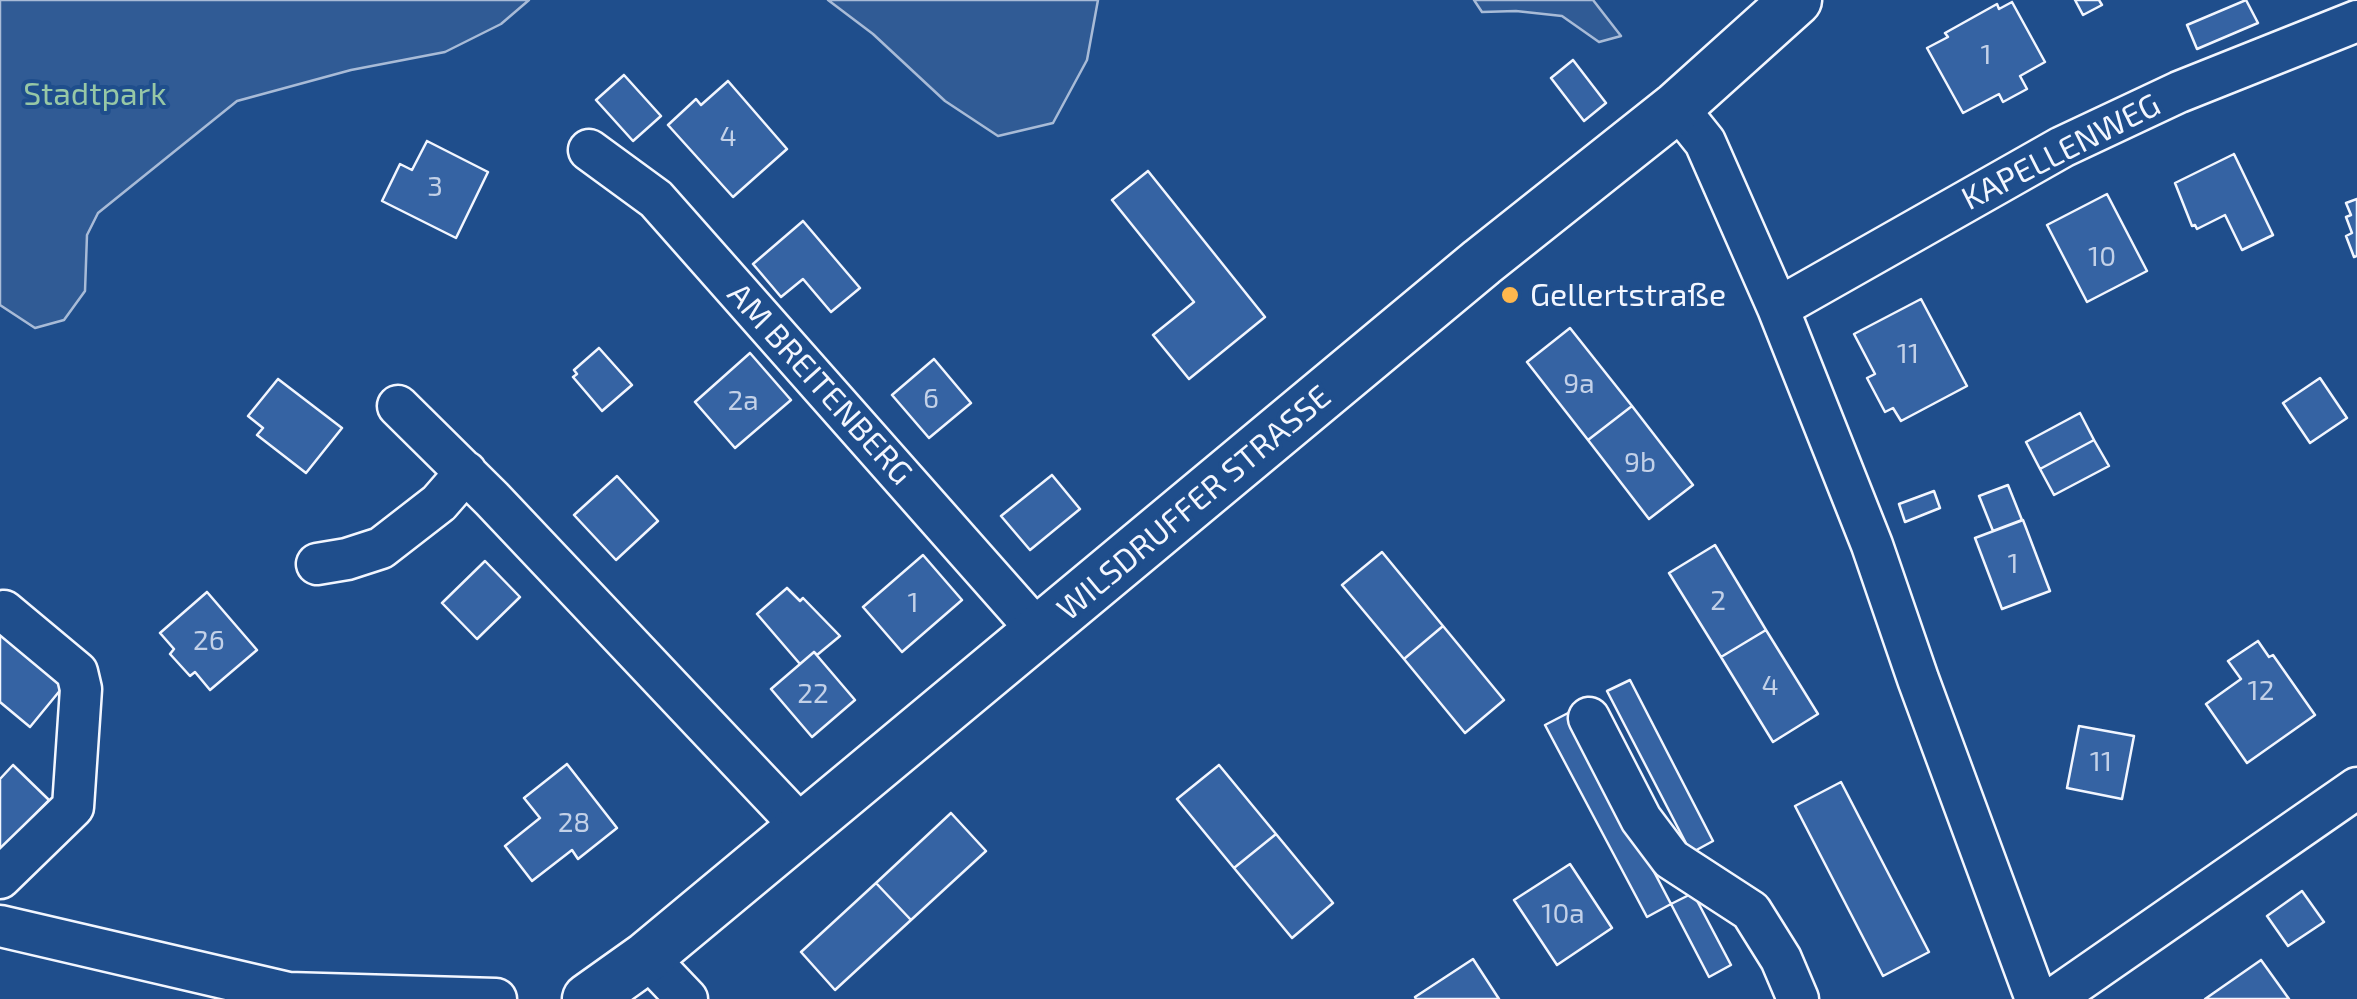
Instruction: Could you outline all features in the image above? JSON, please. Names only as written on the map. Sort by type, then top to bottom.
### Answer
[{"type":"main road","name":"WILSDRUFFER STRASSE","points":[[588,999],[647,957],[1482,262],[1677,107],[1796,0]]},
{"type":"street","name":"KAPELLENWEG","points":[[1778,308],[2062,148],[2179,92],[2357,21]]},
{"type":"street","points":[[1677,107],[1704,142],[1778,308],[1872,545],[2036,999]]},
{"type":"street","name":"AM BREITENBERG","points":[[590,150],[656,200],[1039,632]]},
{"type":"street","points":[[398,406],[466,472],[802,826]]},
{"type":"street","points":[[317,564],[381,548],[439,504],[466,472]]},
{"type":"street","points":[[0,878],[73,807],[81,689],[76,672],[4,611]]},
{"type":"street","points":[[1589,718],[1641,819],[1671,859],[1751,911],[1782,959],[1798,999]]},
{"type":"street","points":[[2052,999],[2357,788]]},
{"type":"street","points":[[0,926],[284,996],[496,999]]},
{"type":"street","points":[[647,957],[687,999]]},
{"type":"shaded area","name":"Stadtpark","points":[[0,0],[529,0],[501,24],[445,52],[351,70],[237,101],[98,213],[87,235],[85,291],[64,320],[35,328],[0,305]]},
{"type":"shaded area","points":[[828,0],[1098,0],[1087,60],[1053,123],[998,136],[945,101],[873,34]]},
{"type":"shaded area","points":[[1474,0],[1593,0],[1621,36],[1599,42],[1562,16],[1482,12]]},
{"type":"building","points":[[2075,0],[2099,0],[2102,5],[2083,15]]},
{"type":"building","points":[[2246,0],[2258,23],[2197,49],[2187,25]]},
{"type":"building","points":[[2012,2],[2045,62],[2020,76],[2027,89],[2003,102],[1999,94],[1963,113],[1927,48],[1948,37],[1945,33],[1997,4],[1999,9]]},
{"type":"building","points":[[1573,60],[1606,103],[1584,121],[1551,78]]},
{"type":"building","points":[[624,75],[661,116],[633,141],[596,100]]},
{"type":"building","points":[[728,81],[787,149],[733,197],[668,125],[696,99],[701,105]]},
{"type":"building","points":[[427,141],[488,172],[456,238],[382,201],[400,164],[412,170]]},
{"type":"building","points":[[2234,154],[2273,235],[2242,250],[2225,215],[2197,229],[2192,226],[2175,183]]},
{"type":"building","points":[[1148,171],[1265,317],[1189,379],[1153,335],[1194,302],[1112,200]]},
{"type":"building","points":[[2107,194],[2147,271],[2087,302],[2047,225]]},
{"type":"building","points":[[2357,199],[2354,257],[2346,236],[2352,233],[2346,203]]},
{"type":"building","points":[[803,221],[860,288],[831,312],[803,279],[781,297],[753,264]]},
{"type":"building","points":[[1921,299],[1967,386],[1901,421],[1893,408],[1885,412],[1867,378],[1875,374],[1854,334]]},
{"type":"building","points":[[1570,328],[1632,406],[1588,440],[1527,362]]},
{"type":"building","points":[[599,348],[632,385],[602,411],[573,377],[577,374],[574,370]]},
{"type":"building","points":[[750,353],[791,400],[735,448],[695,402]]},
{"type":"building","points":[[934,359],[971,403],[929,438],[892,395]]},
{"type":"building","points":[[2320,378],[2347,418],[2310,443],[2283,403]]},
{"type":"building","points":[[278,379],[342,428],[306,473],[257,435],[263,428],[248,416]]},
{"type":"building","points":[[1632,406],[1693,485],[1649,519],[1588,440]]},
{"type":"building","points":[[2080,413],[2094,440],[2040,469],[2026,442]]},
{"type":"building","points":[[2094,440],[2109,466],[2054,495],[2040,469]]},
{"type":"building","points":[[1052,475],[1080,509],[1030,550],[1001,516]]},
{"type":"building","points":[[617,476],[658,521],[616,560],[574,515]]},
{"type":"building","points":[[2008,485],[2022,520],[1993,531],[1979,496]]},
{"type":"building","points":[[1934,491],[1940,508],[1905,522],[1899,504]]},
{"type":"building","points":[[2023,520],[2050,591],[2002,609],[1975,538]]},
{"type":"building","points":[[1715,545],[1766,630],[1721,657],[1669,573]]},
{"type":"building","points":[[1382,552],[1443,626],[1404,659],[1342,585]]},
{"type":"building","points":[[923,555],[962,600],[902,652],[863,607]]},
{"type":"building","points":[[485,561],[520,597],[477,639],[442,603]]},
{"type":"building","points":[[787,588],[800,601],[803,598],[840,636],[800,664],[757,614]]},
{"type":"building","points":[[207,592],[257,650],[210,690],[195,672],[190,676],[170,654],[174,649],[160,633]]},
{"type":"building","points":[[1443,626],[1504,700],[1465,733],[1404,659]]},
{"type":"building","points":[[0,628],[67,682],[30,727],[0,702]]},
{"type":"building","points":[[1766,630],[1818,714],[1773,742],[1721,657]]},
{"type":"building","points":[[2258,641],[2269,657],[2273,655],[2315,715],[2247,763],[2206,704],[2241,679],[2228,661]]},
{"type":"building","points":[[814,652],[855,700],[812,737],[771,689]]},
{"type":"building","points":[[1630,680],[1713,841],[1691,853],[1607,691]]},
{"type":"building","points":[[1570,712],[1671,904],[1647,917],[1545,725]]},
{"type":"building","points":[[2079,726],[2134,736],[2122,799],[2067,788]]},
{"type":"building","points":[[567,764],[617,828],[578,859],[572,850],[532,881],[505,846],[540,818],[524,798]]},
{"type":"building","points":[[13,765],[49,800],[0,850],[0,779]]},
{"type":"building","points":[[1219,765],[1276,834],[1234,868],[1177,799]]},
{"type":"building","points":[[1841,782],[1929,952],[1883,976],[1795,806]]},
{"type":"building","points":[[951,813],[986,851],[911,920],[876,883]]},
{"type":"building","points":[[1276,834],[1333,903],[1292,938],[1234,868]]},
{"type":"building","points":[[1570,864],[1612,928],[1557,965],[1514,900]]},
{"type":"building","points":[[876,883],[911,920],[835,990],[801,952]]},
{"type":"building","points":[[2302,891],[2324,922],[2288,946],[2267,916]]},
{"type":"building","points":[[1693,893],[1731,965],[1709,977],[1671,904]]},
{"type":"building","points":[[1473,959],[1499,999],[1416,999],[1415,997]]},
{"type":"building","points":[[2261,960],[2289,999],[2205,999]]},
{"type":"place","name":"Gellertstraße","points":[[1510,295]]}]
